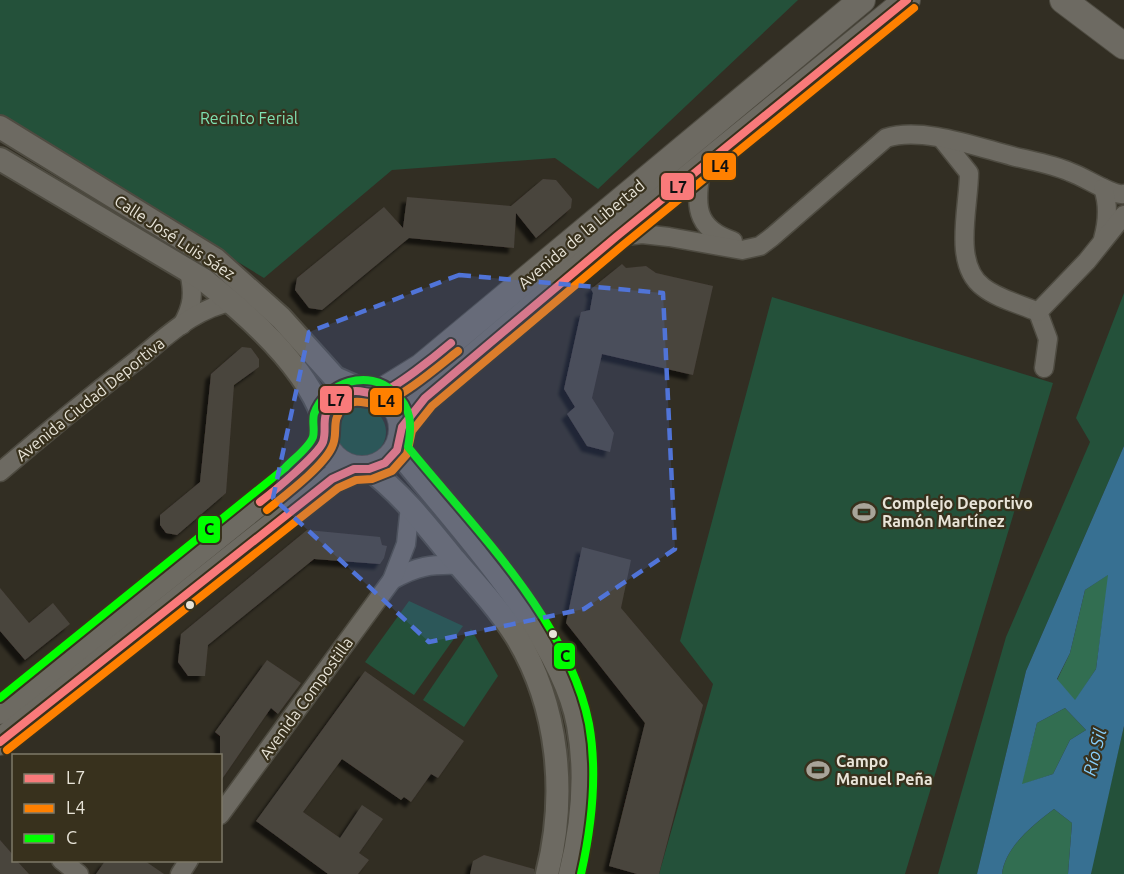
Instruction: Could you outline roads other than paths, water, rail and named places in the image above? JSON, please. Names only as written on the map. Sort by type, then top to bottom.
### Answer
[{"type":"main road","name":"Avenida de la Libertad","points":[[370,391],[421,368],[862,0]]},
{"type":"main road","name":"Avenida de la Libertad","points":[[400,439],[416,407],[425,398],[616,237],[906,0]]},
{"type":"main road","points":[[1063,0],[1124,46]]},
{"type":"main road","points":[[0,711],[292,476],[323,429],[338,397],[370,391],[395,407],[400,439],[385,463],[332,479],[0,742]]},
{"type":"main road","points":[[323,429],[330,454],[341,464],[361,469]]},
{"type":"street","name":"Calle José Luis Sáez","points":[[0,127],[215,260],[273,310],[335,378],[370,391]]},
{"type":"street","points":[[616,237],[642,234],[742,250],[767,240],[886,138],[903,135],[942,139],[1059,167],[1094,181],[1110,194],[1124,194]]},
{"type":"street","points":[[942,139],[966,169],[969,182],[964,256],[969,272],[983,288],[1038,312],[1048,339],[1044,368]]},
{"type":"street","points":[[966,169],[978,156],[989,150]]},
{"type":"street","name":"Calle José Luis Sáez","points":[[0,159],[189,272],[232,302],[299,372],[317,400],[323,429]]},
{"type":"street","points":[[701,168],[699,211],[709,230],[733,242],[767,240]]},
{"type":"street","points":[[1102,240],[1108,214],[1103,188]]},
{"type":"street","points":[[1038,312],[1124,215]]},
{"type":"street","name":"Avenida Ciudad Deportiva","points":[[181,326],[190,312],[194,292],[189,272]]},
{"type":"street","name":"Avenida Ciudad Deportiva","points":[[0,472],[69,413],[181,326],[219,304],[232,302]]},
{"type":"street","points":[[400,439],[543,638],[567,687],[578,724],[583,768],[579,836],[570,874]]},
{"type":"street","points":[[361,469],[394,488],[410,506],[515,636],[532,665],[550,717],[557,773],[558,822],[547,874]]},
{"type":"street","name":"Avenida Compostilla","points":[[222,812],[392,580],[406,544],[410,506]]},
{"type":"street","name":"Avenida Compostilla","points":[[392,580],[414,568],[438,564],[459,565]]},
{"type":"street","points":[[62,862],[79,874]]},
{"type":"water","name":"Río Sil","points":[[1124,446],[1124,726],[1091,874],[1068,874],[1072,823],[1054,809],[1014,846],[1004,864],[1002,874],[977,874],[1026,671]],"holes":[[[1108,575],[1096,669],[1075,700],[1057,679],[1070,653],[1085,590]],[[1065,708],[1086,730],[1070,740],[1053,774],[1022,784],[1037,723]]]},
{"type":"place","name":"Complejo Deportivo Ramón Martínez","points":[[864,512]]},
{"type":"place","name":"Campo Manuel Peña","points":[[818,770]]},
{"type":"park label","name":"Recinto Ferial","points":[[249,118]]}]
